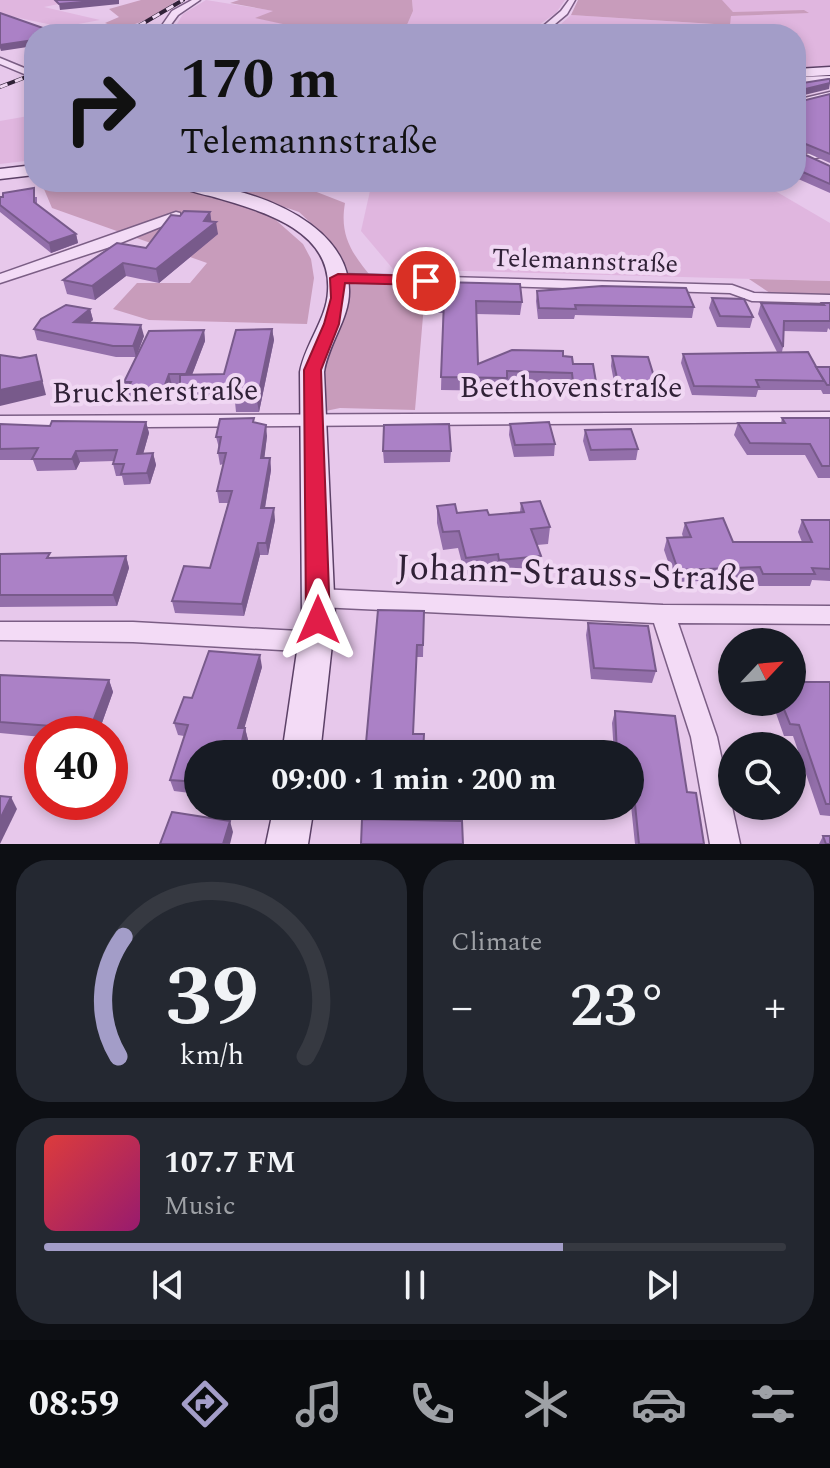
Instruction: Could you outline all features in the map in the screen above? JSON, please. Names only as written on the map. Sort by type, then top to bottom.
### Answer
[{"type":"street","points":[[167,24],[175,13],[197,0]]},
{"type":"street","points":[[550,24],[572,0]]},
{"type":"street","points":[[0,61],[24,71]]},
{"type":"street","points":[[806,72],[830,71]]},
{"type":"street","points":[[806,80],[830,79]]},
{"type":"street","points":[[806,101],[830,95]]},
{"type":"street","points":[[806,155],[830,152]]},
{"type":"street","points":[[806,159],[830,168]]},
{"type":"street","points":[[0,174],[24,171]]},
{"type":"street","points":[[221,192],[298,223],[330,256],[338,278],[338,298],[332,324],[313,363],[312,418],[319,598],[317,642],[303,740]]},
{"type":"street","points":[[0,279],[108,243],[176,216]]},
{"type":"street","name":"Telemannstraße","points":[[338,278],[732,289],[752,297],[830,299]]},
{"type":"street","name":"Beethovenstraße","points":[[312,418],[830,417]]},
{"type":"street","name":"Brucknerstraße","points":[[0,422],[312,418]]},
{"type":"street","name":"Johann-Strauss-Straße","points":[[319,598],[663,614],[830,615]]},
{"type":"street","points":[[663,614],[704,737],[725,844]]},
{"type":"street","points":[[0,631],[133,632],[317,642]]},
{"type":"street","points":[[287,844],[291,820]]},
{"type":"shaded area","points":[[0,0],[78,0],[44,7],[100,20],[48,24],[0,14]]},
{"type":"shaded area","points":[[141,0],[178,0],[134,24],[105,23],[119,17],[109,9]]},
{"type":"shaded area","points":[[206,0],[275,11],[257,18],[286,24],[177,24],[183,14]]},
{"type":"shaded area","points":[[239,0],[412,0],[413,11],[407,24],[283,24],[255,18],[273,11],[230,3]]},
{"type":"shaded area","points":[[412,0],[565,0],[556,13],[540,24],[407,24],[413,11]]},
{"type":"shaded area","points":[[578,0],[722,0],[733,12],[804,10],[809,13],[731,16],[730,24],[571,15]]},
{"type":"shaded area","points":[[721,0],[830,0],[830,66],[806,67],[806,24],[729,24],[731,16],[808,12],[733,12]]},
{"type":"shaded area","points":[[571,15],[713,24],[561,24]]},
{"type":"shaded area","points":[[24,117],[24,161],[0,164],[0,121]]},
{"type":"shaded area","points":[[45,192],[193,192],[269,214],[303,244],[311,259],[314,278],[307,324],[149,320],[113,309],[137,283],[190,283],[207,263],[52,208]]},
{"type":"shaded area","points":[[241,192],[317,192],[345,203],[344,226],[349,245],[374,280],[426,281],[415,410],[340,408],[311,414],[338,278],[327,238],[299,212]]},
{"type":"shaded area","points":[[370,192],[777,192],[830,223],[830,281],[393,269],[361,231]]},
{"type":"shaded area","points":[[749,279],[830,281],[830,299],[776,297]]},
{"type":"building","points":[[55,0],[105,0],[59,4]]},
{"type":"building","points":[[0,13],[31,24],[24,24],[24,41],[0,45]]},
{"type":"building","points":[[830,79],[830,83],[806,89],[806,83]]},
{"type":"building","points":[[830,94],[830,154],[806,144],[806,100]]},
{"type":"building","points":[[806,155],[830,166],[830,184],[806,173]]},
{"type":"building","points":[[24,190],[34,192],[34,202],[76,234],[49,243],[0,205],[3,193]]},
{"type":"building","points":[[184,211],[210,212],[204,221],[216,222],[156,269],[123,263],[92,286],[63,280],[117,243],[146,248],[171,215],[180,216]]},
{"type":"building","points":[[440,282],[520,284],[522,302],[476,301],[478,364],[512,350],[563,351],[563,356],[572,357],[573,364],[593,364],[596,382],[573,382],[572,373],[507,371],[507,378],[441,377],[444,301],[439,301]]},
{"type":"building","points":[[602,286],[686,288],[694,307],[575,305],[576,309],[539,308],[537,291]]},
{"type":"building","points":[[712,298],[744,299],[753,317],[720,316]]},
{"type":"building","points":[[761,303],[830,303],[830,321],[784,321],[783,347]]},
{"type":"building","points":[[66,305],[90,309],[74,322],[141,325],[133,346],[113,346],[34,329],[41,319]]},
{"type":"building","points":[[272,329],[257,401],[235,401],[235,391],[180,390],[180,375],[224,374],[236,330]]},
{"type":"building","points":[[204,330],[186,374],[169,374],[163,390],[127,390],[131,382],[124,382],[149,331]]},
{"type":"building","points":[[808,352],[824,381],[756,380],[759,387],[694,386],[683,354]]},
{"type":"building","points":[[0,355],[20,358],[36,355],[42,381],[0,390]]},
{"type":"building","points":[[612,356],[648,357],[656,383],[618,382]]},
{"type":"building","points":[[816,367],[830,367],[830,385],[827,385]]},
{"type":"building","points":[[254,418],[253,422],[266,425],[261,458],[270,458],[261,508],[274,508],[266,543],[258,543],[242,604],[172,601],[184,566],[210,568],[232,491],[217,491],[226,453],[218,453],[221,437],[216,437],[220,419]]},
{"type":"building","points":[[782,418],[830,418],[830,466],[822,466],[810,444],[750,443],[738,423],[785,423]]},
{"type":"building","points":[[52,421],[146,422],[137,454],[153,453],[147,473],[121,474],[124,464],[113,464],[117,450],[76,451],[72,459],[32,459],[38,448],[0,449],[0,424],[50,426]]},
{"type":"building","points":[[549,422],[555,444],[515,445],[510,424]]},
{"type":"building","points":[[449,424],[451,451],[383,451],[384,425]]},
{"type":"building","points":[[631,429],[638,449],[591,450],[585,430]]},
{"type":"building","points":[[540,501],[550,527],[531,529],[541,556],[499,560],[498,554],[466,558],[459,531],[443,532],[437,506],[455,504],[457,513],[487,510],[489,515],[524,512],[521,503]]},
{"type":"building","points":[[723,518],[733,542],[812,542],[802,520],[830,520],[830,569],[812,568],[815,574],[763,574],[760,567],[678,570],[667,538],[691,537],[685,523]]},
{"type":"building","points":[[50,553],[47,558],[126,556],[113,595],[0,595],[0,554]]},
{"type":"building","points":[[378,610],[424,611],[423,645],[417,645],[413,734],[424,734],[424,740],[366,740]]},
{"type":"building","points":[[588,623],[648,626],[656,671],[594,668]]},
{"type":"building","points":[[209,651],[260,655],[238,728],[245,728],[242,740],[184,740],[184,781],[170,780],[188,725],[174,723],[184,697],[192,698]]},
{"type":"building","points":[[0,675],[109,680],[95,716],[24,716],[24,724],[0,722]]},
{"type":"building","points":[[806,682],[830,682],[830,804],[826,804],[806,745],[806,732],[801,732],[799,725],[790,724],[787,716],[806,716]]},
{"type":"building","points":[[615,711],[675,716],[687,792],[696,793],[704,844],[639,844],[637,820],[644,820],[644,740],[616,740]]},
{"type":"building","points":[[0,796],[11,797],[0,819]]},
{"type":"building","points":[[172,812],[184,814],[184,820],[230,821],[223,844],[160,844]]},
{"type":"building","points":[[362,820],[462,821],[463,844],[361,844]]},
{"type":"building","points":[[823,836],[830,836],[830,844],[826,844]]},
{"type":"railway","points":[[142,24],[183,0]]},
{"type":"railway","points":[[0,87],[24,78]]},
{"type":"route","points":[[318,620],[312,370],[332,324],[338,298],[338,278],[426,281]]}]
